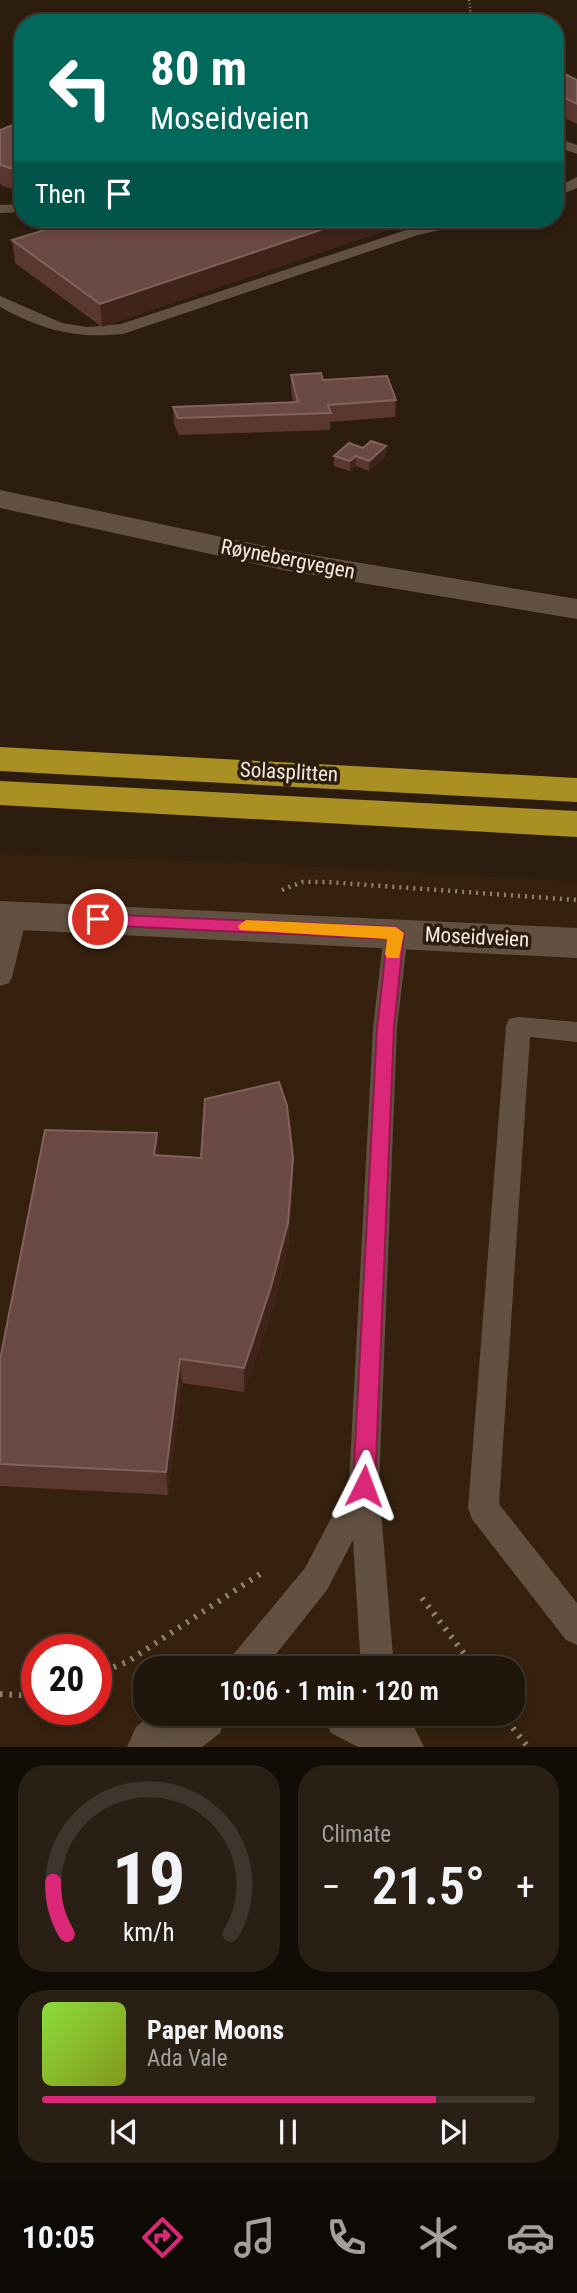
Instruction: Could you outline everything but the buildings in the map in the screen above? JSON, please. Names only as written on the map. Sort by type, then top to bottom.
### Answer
[{"type":"highway","name":"Solasplitten","points":[[0,759],[577,790]]},
{"type":"highway","name":"Solasplitten","points":[[0,793],[577,824]]},
{"type":"street","name":"Røynebergvegen","points":[[0,499],[283,560],[577,609]]},
{"type":"street","name":"Moseidveien","points":[[8,916],[577,943]]},
{"type":"street","points":[[156,1747],[183,1726]]},
{"type":"lane","points":[[0,301],[45,325],[87,333],[123,329],[431,228]]},
{"type":"lane","points":[[0,977],[8,916]]},
{"type":"lane","points":[[377,1656],[364,1486],[385,1028],[396,933]]},
{"type":"lane","points":[[577,1032],[518,1027],[483,1508],[577,1629]]},
{"type":"lane","points":[[254,1656],[316,1579],[364,1486]]},
{"type":"path","points":[[275,898],[285,887],[302,882],[577,901]]},
{"type":"path","points":[[112,1668],[127,1662],[260,1574]]},
{"type":"path","points":[[422,1598],[466,1656]]},
{"type":"path","points":[[0,1694],[21,1695]]},
{"type":"path","points":[[511,1726],[528,1747]]},
{"type":"shaded area","points":[[0,854],[267,864],[577,882],[577,1747],[0,1747]]},
{"type":"slow traffic","points":[[246,926],[396,933],[393,954]]},
{"type":"route","points":[[98,919],[396,933],[385,1028],[364,1486]]}]
